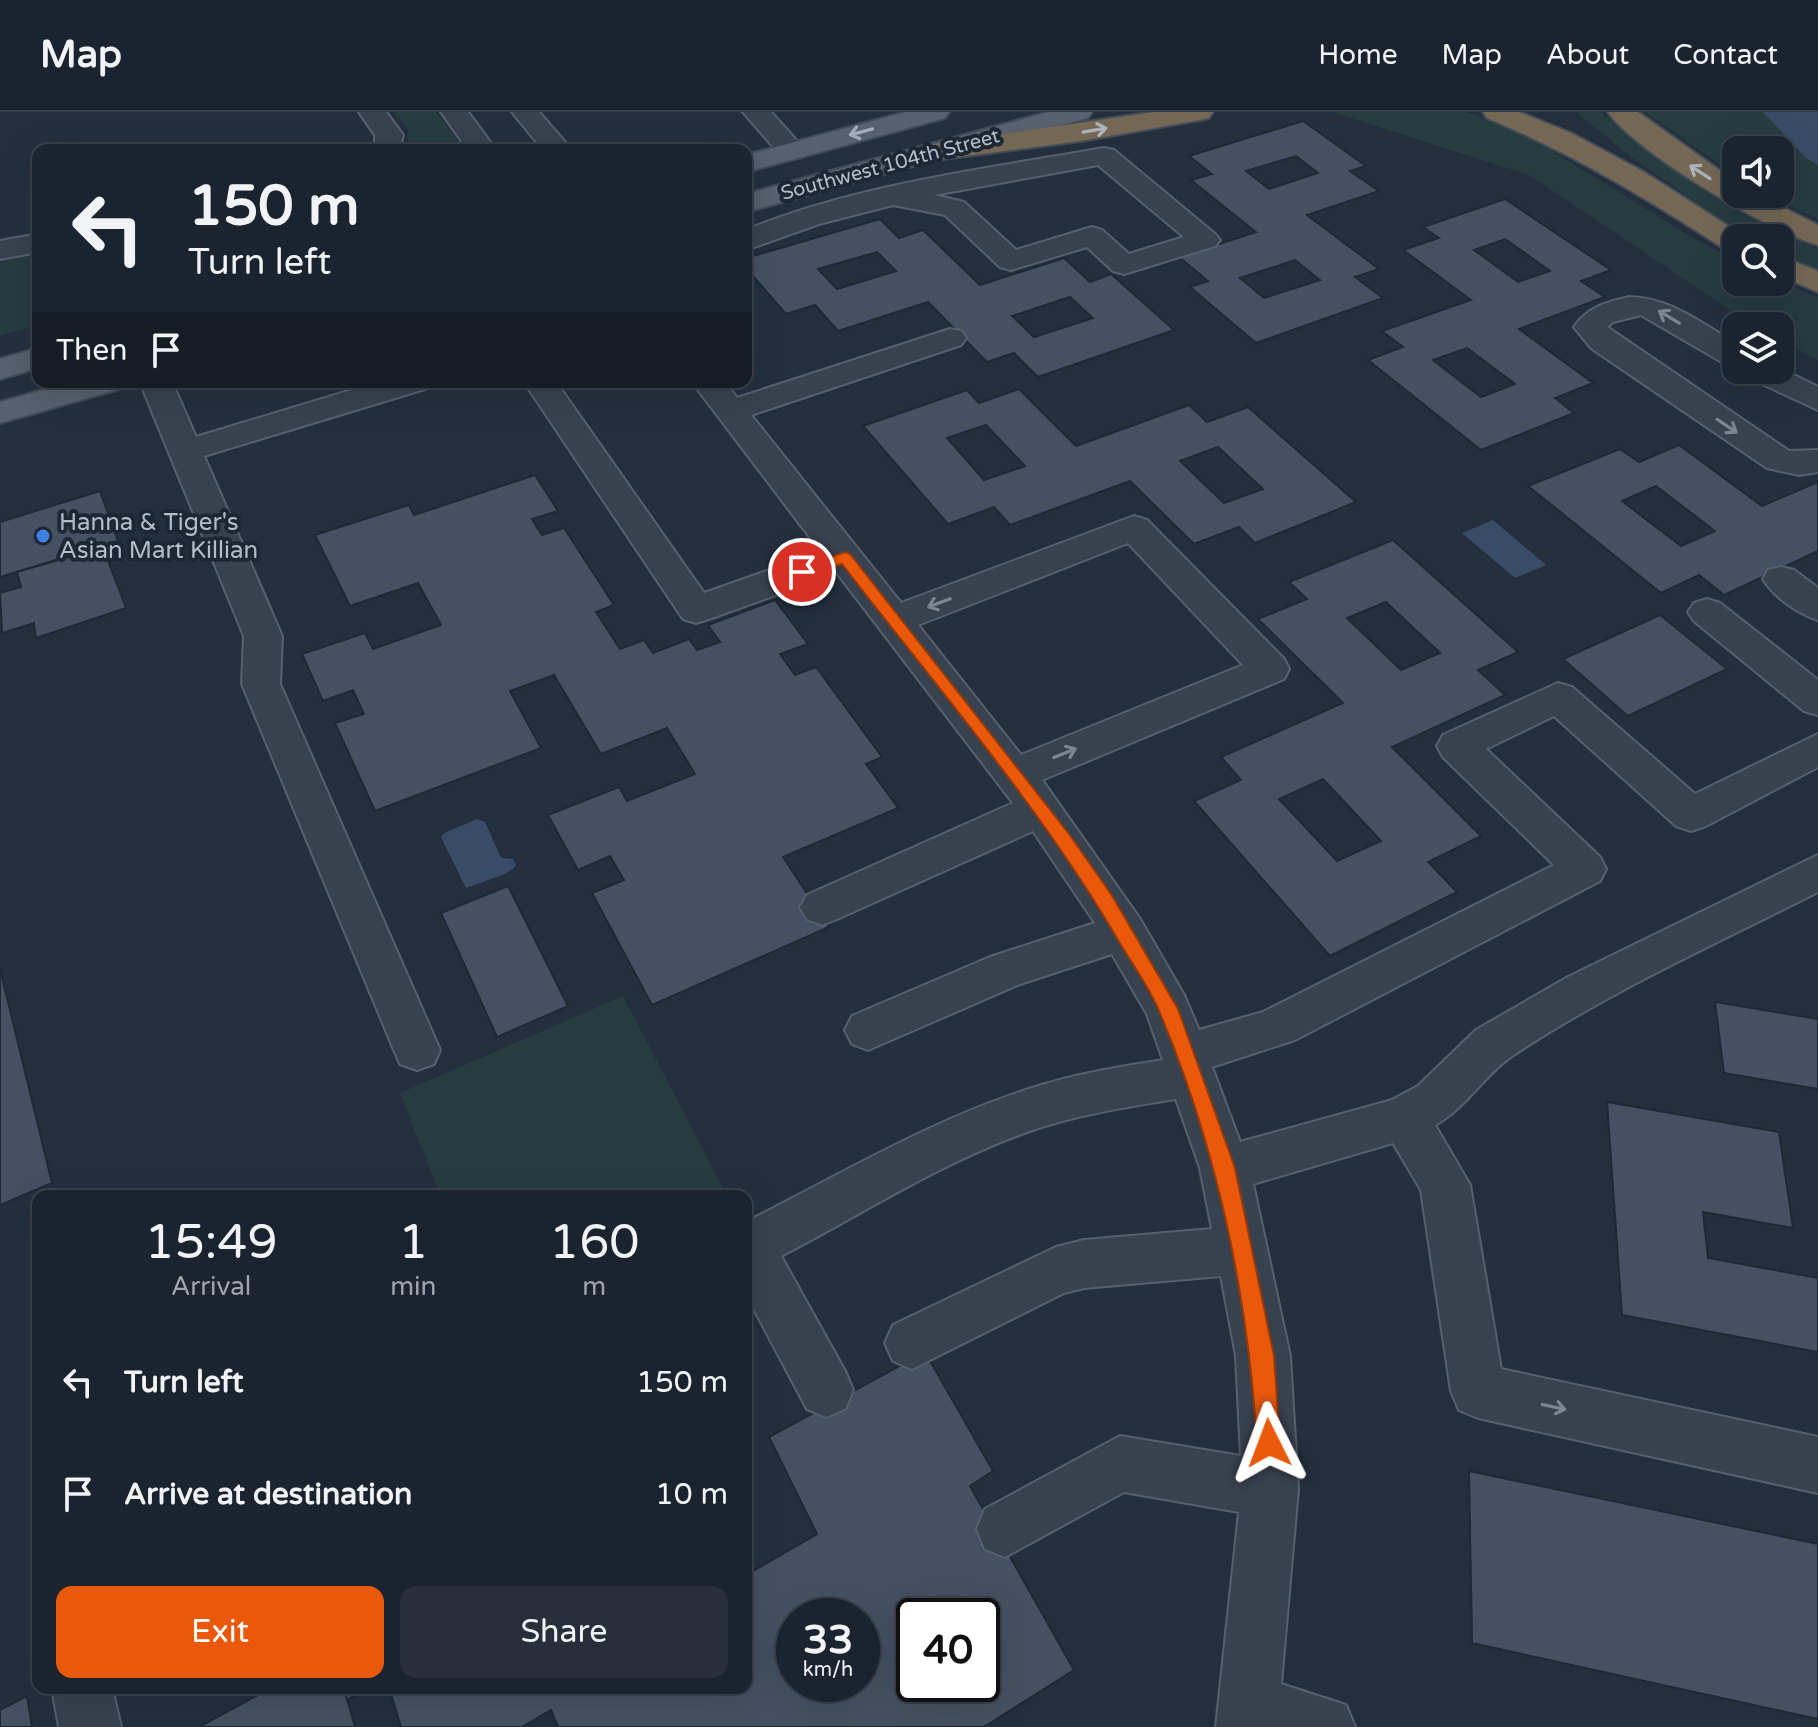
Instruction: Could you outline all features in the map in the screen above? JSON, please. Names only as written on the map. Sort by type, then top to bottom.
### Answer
[{"type":"highway","points":[[935,152],[1081,133],[1200,112]]},
{"type":"highway","points":[[1496,112],[1549,133],[1634,178],[1722,235]]},
{"type":"highway","points":[[1563,112],[1600,142],[1634,178]]},
{"type":"highway","points":[[1621,112],[1686,163],[1725,188],[1818,236]]},
{"type":"highway","points":[[1794,272],[1818,283]]},
{"type":"main road","name":"Southwest 104th Street","points":[[752,162],[936,112]]},
{"type":"main road","name":"Southwest 104th Street","points":[[752,201],[1079,112]]},
{"type":"main road","points":[[0,369],[32,360]]},
{"type":"main road","points":[[0,413],[86,388]]},
{"type":"street","points":[[372,112],[389,135],[389,144]]},
{"type":"street","points":[[454,112],[478,144]]},
{"type":"street","points":[[525,112],[553,144]]},
{"type":"street","points":[[756,112],[792,151]]},
{"type":"street","points":[[752,239],[892,196],[950,182],[1104,156],[1205,240],[1124,265],[1092,236],[1011,261],[954,208],[892,196]]},
{"type":"street","points":[[0,250],[32,244]]},
{"type":"street","points":[[1722,349],[1659,311],[1644,306],[1622,308],[1590,323],[1591,332],[1602,341],[1755,446],[1788,463],[1818,461]]},
{"type":"street","points":[[752,388],[950,338]]},
{"type":"street","points":[[1786,384],[1818,400]]},
{"type":"street","points":[[159,388],[263,636],[261,684],[417,1050]]},
{"type":"street","points":[[185,451],[393,388]]},
{"type":"street","points":[[544,388],[696,610],[845,557]]},
{"type":"street","points":[[751,388],[719,396],[1028,792],[1124,932],[1168,1009],[1225,1168],[1263,1356],[1270,1489],[1249,1716],[1324,1727]]},
{"type":"street","points":[[822,907],[1168,712],[1270,669],[1134,528],[894,620]]},
{"type":"street","points":[[1781,579],[1818,607]]},
{"type":"street","points":[[1707,612],[1818,701]]},
{"type":"street","points":[[752,1244],[948,1144],[1012,1116],[1189,1065],[1279,1026],[1585,869],[1457,746],[1558,697],[1691,815],[1818,749]]},
{"type":"street","points":[[1225,1168],[1288,1153],[1404,1118],[1435,1101],[1492,1044],[1584,990],[1818,872]]},
{"type":"street","points":[[868,1030],[1006,970],[1124,932]]},
{"type":"street","points":[[1404,1118],[1445,1185],[1478,1391],[1818,1465]]},
{"type":"street","points":[[912,1343],[1056,1271],[1084,1264],[1242,1250]]},
{"type":"street","points":[[752,1256],[826,1390]]},
{"type":"street","points":[[1005,1529],[1120,1464],[1270,1489]]},
{"type":"street","points":[[83,1694],[90,1727]]},
{"type":"green space","points":[[394,112],[436,112],[460,144],[407,144],[408,130]]},
{"type":"green space","points":[[1332,112],[1465,112],[1493,120],[1558,150],[1554,152],[1722,253],[1722,296],[1794,296],[1794,287],[1818,298],[1818,360],[1794,348],[1794,312],[1733,312],[1529,175]]},
{"type":"green space","points":[[1576,112],[1601,112],[1671,167],[1722,201],[1722,208],[1736,208],[1768,224],[1727,224],[1634,159]]},
{"type":"green space","points":[[1645,112],[1818,112],[1818,219],[1794,207],[1794,136],[1722,136],[1722,166]]},
{"type":"green space","points":[[1794,237],[1818,249],[1818,270],[1794,260]]},
{"type":"green space","points":[[32,254],[32,327],[0,336],[0,262]]},
{"type":"green space","points":[[623,996],[724,1190],[439,1190],[400,1093]]},
{"type":"water","points":[[1763,112],[1818,112],[1818,165],[1794,145],[1794,136],[1785,136]]},
{"type":"water","points":[[1493,520],[1546,565],[1515,578],[1462,533]]},
{"type":"water","points":[[477,819],[485,822],[501,858],[513,859],[516,866],[505,874],[466,888],[441,837]]},
{"type":"building","points":[[1303,121],[1366,166],[1350,171],[1379,191],[1307,215],[1379,269],[1355,277],[1383,298],[1256,343],[1190,287],[1208,281],[1179,257],[1256,232],[1191,180],[1212,174],[1189,156]],"holes":[[[1296,156],[1318,173],[1269,189],[1246,171]],[[1295,260],[1320,280],[1264,298],[1240,278]]]},
{"type":"building","points":[[1505,199],[1611,270],[1581,281],[1605,297],[1519,329],[1593,383],[1555,398],[1574,413],[1481,450],[1368,360],[1403,347],[1382,331],[1471,300],[1403,250],[1439,238],[1423,227]],"holes":[[[1505,239],[1550,271],[1518,282],[1474,250]],[[1467,348],[1515,384],[1481,397],[1433,360]]]},
{"type":"building","points":[[880,219],[899,238],[923,230],[980,285],[1064,258],[1090,282],[1111,274],[1174,330],[1038,377],[1014,353],[987,362],[928,302],[838,331],[815,305],[786,314],[752,275],[752,256]],"holes":[[[877,252],[896,271],[837,289],[818,269]],[[1070,297],[1093,318],[1034,337],[1012,316]]]},
{"type":"building","points":[[1019,389],[1076,446],[1189,405],[1207,422],[1248,407],[1356,502],[1255,543],[1239,527],[1194,544],[1130,481],[1010,525],[994,507],[948,524],[863,426],[967,390],[979,403]],"holes":[[[986,425],[1025,466],[984,480],[947,438]],[[1218,447],[1263,489],[1224,503],[1180,461]]]},
{"type":"building","points":[[1679,445],[1762,506],[1818,482],[1818,551],[1724,595],[1699,575],[1661,593],[1528,486],[1620,449],[1639,462]],"holes":[[[1656,486],[1715,531],[1681,546],[1622,501]]]},
{"type":"building","points":[[535,475],[558,511],[532,519],[542,535],[564,528],[614,605],[596,612],[620,649],[644,640],[653,653],[689,639],[697,650],[720,642],[708,625],[775,600],[808,644],[780,654],[795,675],[816,667],[882,757],[866,764],[898,808],[783,857],[829,927],[652,1005],[592,893],[624,880],[610,856],[578,870],[548,815],[619,787],[627,801],[695,774],[667,728],[601,754],[554,675],[510,691],[541,748],[375,811],[335,723],[364,714],[353,690],[323,701],[302,654],[365,633],[373,649],[441,625],[418,583],[350,606],[315,535],[409,505],[414,515]]},
{"type":"building","points":[[100,491],[118,541],[0,577],[0,522]]},
{"type":"building","points":[[1393,540],[1518,652],[1478,670],[1505,695],[1392,747],[1481,836],[1428,862],[1457,892],[1330,956],[1194,801],[1241,780],[1221,757],[1343,703],[1258,619],[1307,599],[1289,582]],"holes":[[[1386,602],[1440,653],[1401,670],[1347,618]],[[1323,779],[1381,841],[1337,861],[1279,799]]]},
{"type":"building","points":[[86,552],[100,552],[107,558],[126,608],[36,638],[34,623],[2,633],[0,593],[21,587],[17,572]]},
{"type":"building","points":[[1660,615],[1727,669],[1628,716],[1563,659]]},
{"type":"building","points":[[508,886],[568,1006],[497,1037],[441,913]]},
{"type":"building","points":[[0,969],[52,1183],[0,1205]]},
{"type":"building","points":[[1715,1002],[1818,1019],[1818,1089],[1724,1073]]},
{"type":"building","points":[[1607,1102],[1779,1132],[1793,1228],[1703,1212],[1708,1258],[1818,1278],[1818,1352],[1622,1315]]},
{"type":"building","points":[[925,1352],[993,1471],[970,1486],[1074,1670],[984,1727],[558,1727],[551,1710],[522,1727],[401,1727],[391,1694],[752,1694],[752,1572],[817,1534],[769,1437]]},
{"type":"building","points":[[1469,1471],[1818,1544],[1818,1719],[1472,1643]]},
{"type":"building","points":[[260,1694],[346,1694],[355,1727],[199,1727]]},
{"type":"building","points":[[27,1696],[32,1727],[0,1727],[0,1710]]},
{"type":"place","name":"Hanna & Tiger's Asian Mart Killian","points":[[43,536]]},
{"type":"route","points":[[802,572],[845,557],[1063,839],[1104,900],[1168,1009],[1225,1168],[1263,1356],[1269,1443]]}]
